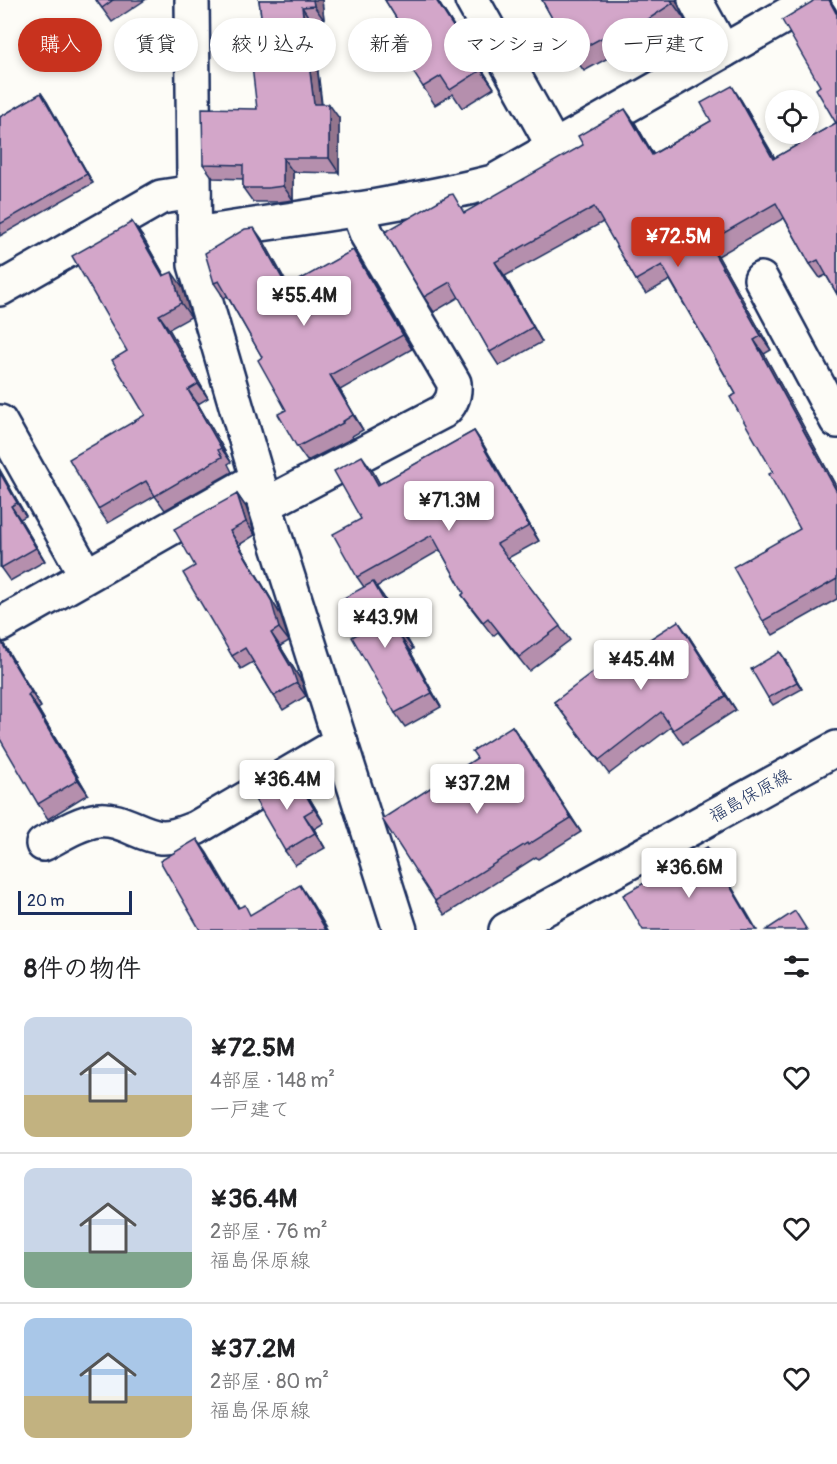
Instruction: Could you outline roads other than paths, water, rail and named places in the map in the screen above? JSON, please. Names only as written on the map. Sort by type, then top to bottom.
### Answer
[{"type":"street","points":[[192,0],[195,265],[261,492],[400,930]]},
{"type":"street","points":[[472,0],[554,147]]},
{"type":"street","points":[[695,0],[705,18]]},
{"type":"street","points":[[728,48],[813,0]]},
{"type":"street","points":[[195,234],[357,209],[493,182],[686,72]]},
{"type":"street","points":[[0,289],[161,197],[194,192]]},
{"type":"street","points":[[0,626],[86,575],[261,492],[447,408],[455,394],[454,383],[367,235],[357,209]]},
{"type":"street","points":[[761,279],[837,421]]},
{"type":"street","points":[[0,422],[86,575]]},
{"type":"street","points":[[43,844],[80,825],[100,820],[118,823],[160,837],[176,836],[196,828],[341,743]]},
{"type":"street","name":"福島保原線","points":[[506,930],[837,748]]}]
